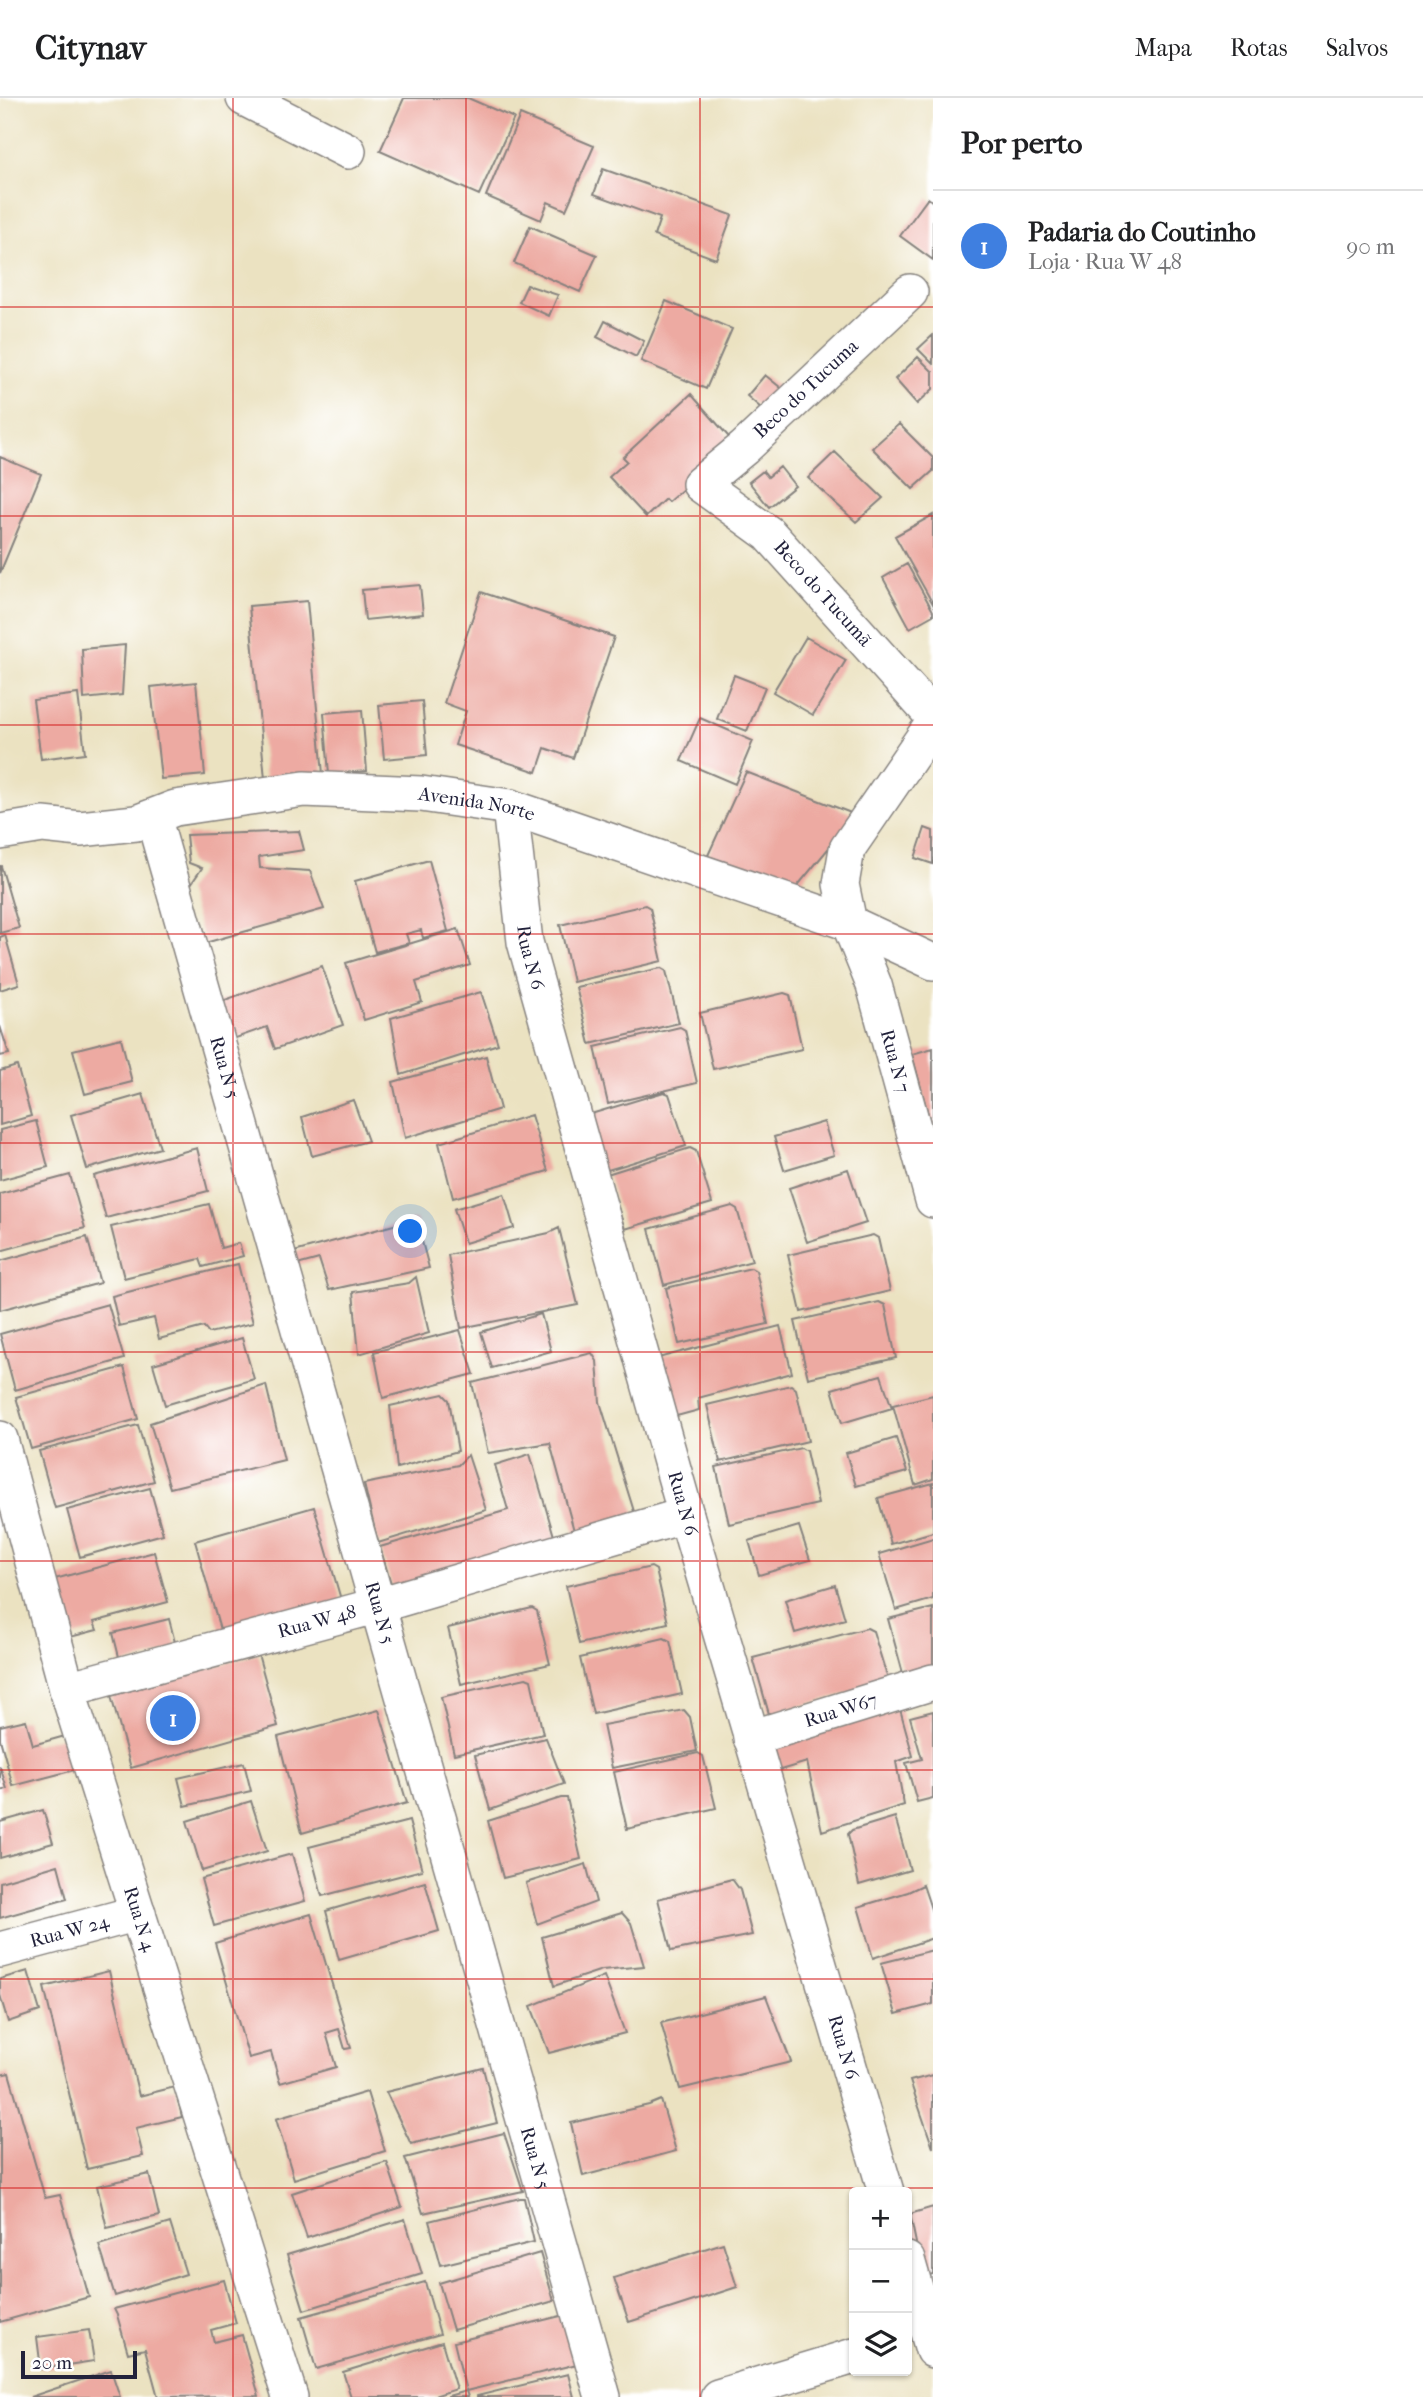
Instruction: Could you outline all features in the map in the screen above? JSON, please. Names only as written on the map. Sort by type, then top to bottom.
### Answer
[{"type":"street","points":[[244,98],[348,151]]},
{"type":"street","name":"Beco do Tucuma","points":[[700,484],[744,447],[910,292]]},
{"type":"street","name":"Beco do Tucumã","points":[[700,484],[769,534],[933,716]]},
{"type":"street","name":"Rua N 7","points":[[933,724],[847,849],[841,884],[849,923],[874,985],[933,1200]]},
{"type":"street","name":"Avenida Norte","points":[[0,832],[43,825],[80,829],[136,823],[175,808],[304,789],[394,792],[454,798],[510,807],[849,923],[933,962]]},
{"type":"street","name":"Rua N 6","points":[[510,807],[525,942],[686,1515],[885,2187]]},
{"type":"street","name":"Rua N 5","points":[[156,827],[603,2397]]},
{"type":"street","name":"Rua N 4","points":[[0,1438],[67,1689],[290,2397]]},
{"type":"street","name":"Rua W 48","points":[[67,1689],[379,1605],[686,1515]]},
{"type":"street","name":"Rua W67","points":[[751,1738],[933,1682]]},
{"type":"street","name":"Rua W 24","points":[[0,1950],[138,1913]]},
{"type":"street","points":[[912,2282],[925,2339]]},
{"type":"street","points":[[718,2397],[849,2358]]},
{"type":"building","points":[[404,98],[468,98],[514,118],[479,195],[380,151]]},
{"type":"building","points":[[520,115],[594,146],[566,210],[548,202],[541,220],[486,196]]},
{"type":"building","points":[[603,169],[732,215],[716,259],[654,236],[660,218],[594,194]]},
{"type":"building","points":[[928,198],[933,202],[933,260],[900,236]]},
{"type":"building","points":[[530,226],[597,255],[580,292],[514,263]]},
{"type":"building","points":[[527,285],[558,295],[549,316],[519,302]]},
{"type":"building","points":[[666,301],[732,329],[706,389],[641,361]]},
{"type":"building","points":[[605,321],[644,341],[636,357],[597,337]]},
{"type":"building","points":[[933,335],[933,364],[918,349]]},
{"type":"building","points":[[918,357],[933,372],[933,389],[917,404],[895,379]]},
{"type":"building","points":[[765,375],[786,392],[768,414],[747,396]]},
{"type":"building","points":[[691,394],[735,444],[668,502],[665,499],[646,517],[609,477],[627,461],[623,457]]},
{"type":"building","points":[[899,424],[933,458],[933,471],[913,489],[872,448]]},
{"type":"building","points":[[835,452],[883,498],[856,522],[808,478]]},
{"type":"building","points":[[0,457],[41,474],[0,573]]},
{"type":"building","points":[[780,467],[795,486],[769,507],[749,482],[763,471],[768,477]]},
{"type":"building","points":[[933,515],[933,604],[895,536]]},
{"type":"building","points":[[907,564],[933,611],[933,615],[910,628],[883,578]]},
{"type":"building","points":[[420,585],[423,614],[365,620],[362,590]]},
{"type":"building","points":[[481,592],[614,637],[573,758],[545,748],[537,772],[455,745],[466,711],[444,703]]},
{"type":"building","points":[[307,601],[323,774],[265,779],[249,606]]},
{"type":"building","points":[[806,637],[846,660],[813,715],[773,692]]},
{"type":"building","points":[[125,645],[122,695],[84,699],[82,649]]},
{"type":"building","points":[[734,675],[765,687],[747,731],[717,719]]},
{"type":"building","points":[[196,682],[205,775],[161,779],[151,687]]},
{"type":"building","points":[[78,694],[85,753],[41,759],[33,700]]},
{"type":"building","points":[[422,701],[427,755],[384,759],[379,705]]},
{"type":"building","points":[[362,710],[367,771],[329,774],[324,713]]},
{"type":"building","points":[[700,718],[753,741],[735,784],[681,761]]},
{"type":"building","points":[[746,772],[856,815],[790,895],[705,862]]},
{"type":"building","points":[[925,828],[933,831],[933,864],[915,858]]},
{"type":"building","points":[[299,831],[304,850],[259,857],[260,868],[310,871],[324,909],[205,943],[187,890],[202,868],[189,863],[186,835]]},
{"type":"building","points":[[429,860],[448,931],[423,938],[421,930],[406,934],[409,943],[375,952],[355,881]]},
{"type":"building","points":[[0,866],[19,928],[0,933]]},
{"type":"building","points":[[645,905],[650,908],[662,961],[573,982],[560,925]]},
{"type":"building","points":[[458,929],[470,965],[416,982],[422,1002],[364,1020],[346,963]]},
{"type":"building","points":[[5,935],[19,984],[0,990],[0,937]]},
{"type":"building","points":[[322,966],[343,1025],[275,1049],[267,1027],[233,1039],[219,1002]]},
{"type":"building","points":[[661,968],[666,971],[679,1023],[590,1044],[576,987]]},
{"type":"building","points":[[481,992],[498,1044],[401,1075],[391,1018]]},
{"type":"building","points":[[784,993],[790,995],[802,1049],[713,1069],[700,1013]]},
{"type":"building","points":[[0,1026],[9,1054],[0,1056]]},
{"type":"building","points":[[680,1027],[685,1030],[697,1083],[608,1104],[595,1047]]},
{"type":"building","points":[[121,1038],[132,1082],[85,1094],[73,1050]]},
{"type":"building","points":[[933,1048],[933,1129],[932,1129],[912,1054]]},
{"type":"building","points":[[486,1056],[500,1109],[405,1138],[393,1082]]},
{"type":"building","points":[[17,1066],[31,1116],[0,1125],[0,1071]]},
{"type":"building","points":[[664,1092],[669,1094],[686,1146],[598,1173],[581,1117]]},
{"type":"building","points":[[143,1094],[160,1148],[87,1169],[71,1115]]},
{"type":"building","points":[[353,1100],[368,1141],[312,1156],[302,1117]]},
{"type":"building","points":[[531,1115],[548,1171],[453,1198],[439,1143]]},
{"type":"building","points":[[36,1121],[48,1167],[0,1180],[0,1130]]},
{"type":"building","points":[[824,1122],[834,1155],[784,1170],[774,1137]]},
{"type":"building","points":[[197,1148],[208,1191],[106,1218],[94,1176]]},
{"type":"building","points":[[690,1148],[696,1151],[712,1203],[625,1229],[607,1174]]},
{"type":"building","points":[[848,1169],[866,1223],[807,1242],[789,1188]]},
{"type":"building","points":[[70,1175],[85,1228],[0,1251],[0,1194]]},
{"type":"building","points":[[504,1194],[514,1228],[465,1243],[454,1209]]},
{"type":"building","points":[[209,1204],[221,1248],[239,1243],[243,1256],[203,1267],[200,1259],[124,1278],[111,1227]]},
{"type":"building","points":[[732,1206],[737,1209],[752,1261],[664,1285],[649,1229]]},
{"type":"building","points":[[416,1219],[429,1268],[329,1290],[319,1259],[297,1265],[294,1252]]},
{"type":"building","points":[[559,1228],[578,1305],[461,1328],[448,1255],[549,1233]]},
{"type":"building","points":[[873,1235],[878,1238],[890,1291],[801,1312],[788,1255]]},
{"type":"building","points":[[87,1237],[100,1283],[0,1310],[0,1261]]},
{"type":"building","points":[[238,1264],[253,1323],[209,1333],[204,1327],[159,1339],[154,1318],[119,1326],[112,1296]]},
{"type":"building","points":[[751,1268],[756,1271],[768,1324],[679,1344],[666,1288]]},
{"type":"building","points":[[416,1277],[429,1333],[359,1354],[353,1292],[409,1283]]},
{"type":"building","points":[[879,1302],[885,1305],[896,1358],[808,1378],[795,1321]]},
{"type":"building","points":[[108,1304],[124,1359],[15,1390],[0,1334]]},
{"type":"building","points":[[541,1314],[551,1351],[492,1368],[481,1332]]},
{"type":"building","points":[[780,1326],[792,1373],[698,1398],[699,1410],[673,1417],[658,1358]]},
{"type":"building","points":[[460,1330],[474,1374],[383,1398],[374,1352]]},
{"type":"building","points":[[242,1338],[254,1379],[165,1405],[153,1364]]},
{"type":"building","points":[[592,1353],[597,1361],[600,1402],[637,1521],[576,1538],[550,1443],[488,1453],[472,1383]]},
{"type":"building","points":[[124,1367],[138,1419],[31,1449],[16,1397]]},
{"type":"building","points":[[881,1375],[892,1408],[842,1423],[832,1389]]},
{"type":"building","points":[[266,1385],[284,1460],[170,1488],[150,1423]]},
{"type":"building","points":[[791,1385],[796,1389],[808,1441],[720,1462],[707,1405]]},
{"type":"building","points":[[443,1394],[449,1400],[458,1451],[397,1468],[390,1406]]},
{"type":"building","points":[[933,1395],[933,1479],[915,1485],[893,1405]]},
{"type":"building","points":[[138,1425],[154,1481],[55,1508],[39,1451]]},
{"type":"building","points":[[896,1438],[907,1472],[856,1486],[846,1453]]},
{"type":"building","points":[[801,1448],[806,1451],[818,1504],[729,1524],[716,1467]]},
{"type":"building","points":[[530,1454],[556,1543],[393,1590],[380,1547],[508,1510],[495,1465]]},
{"type":"building","points":[[468,1455],[486,1510],[378,1543],[364,1484],[458,1465]]},
{"type":"building","points":[[933,1483],[933,1532],[891,1544],[878,1498]]},
{"type":"building","points":[[150,1488],[163,1534],[80,1557],[67,1510]]},
{"type":"building","points":[[314,1507],[342,1603],[222,1637],[195,1541]]},
{"type":"building","points":[[799,1526],[810,1560],[759,1575],[749,1541]]},
{"type":"building","points":[[933,1538],[933,1599],[896,1610],[879,1554]]},
{"type":"building","points":[[154,1552],[168,1602],[94,1622],[97,1630],[70,1637],[55,1579]]},
{"type":"building","points":[[651,1567],[656,1570],[668,1623],[579,1644],[566,1586]]},
{"type":"building","points":[[835,1585],[845,1619],[795,1633],[785,1600]]},
{"type":"building","points":[[532,1608],[537,1611],[550,1664],[461,1684],[448,1628]]},
{"type":"building","points":[[933,1608],[933,1669],[904,1677],[888,1619]]},
{"type":"building","points":[[169,1619],[177,1650],[121,1665],[113,1633]]},
{"type":"building","points":[[867,1628],[873,1631],[889,1683],[769,1714],[753,1658]]},
{"type":"building","points":[[664,1638],[670,1641],[682,1694],[593,1714],[580,1658]]},
{"type":"building","points":[[258,1654],[278,1726],[131,1768],[111,1696]]},
{"type":"building","points":[[526,1678],[531,1680],[543,1734],[454,1754],[441,1697]]},
{"type":"building","points":[[900,1709],[913,1756],[896,1762],[904,1805],[822,1831],[807,1762],[777,1771],[768,1747]]},
{"type":"building","points":[[379,1710],[407,1803],[302,1833],[278,1737]]},
{"type":"building","points":[[684,1710],[690,1717],[697,1751],[612,1768],[603,1725]]},
{"type":"building","points":[[933,1711],[933,1798],[917,1802],[906,1763],[922,1759],[910,1717]]},
{"type":"building","points":[[26,1720],[33,1745],[72,1734],[82,1768],[13,1786],[0,1739],[0,1726]]},
{"type":"building","points":[[546,1738],[564,1784],[490,1810],[475,1755]]},
{"type":"building","points":[[698,1753],[703,1756],[716,1808],[627,1829],[614,1772]]},
{"type":"building","points":[[244,1763],[251,1791],[185,1806],[178,1778]]},
{"type":"building","points":[[0,1766],[7,1789],[0,1791]]},
{"type":"building","points":[[567,1798],[581,1859],[503,1878],[488,1821]]},
{"type":"building","points":[[251,1801],[267,1851],[202,1871],[187,1821]]},
{"type":"building","points":[[43,1810],[53,1843],[0,1858],[0,1822]]},
{"type":"building","points":[[895,1817],[910,1870],[859,1885],[848,1834],[852,1830]]},
{"type":"building","points":[[409,1821],[422,1870],[322,1896],[309,1847]]},
{"type":"building","points":[[292,1854],[305,1901],[214,1926],[201,1879]]},
{"type":"building","points":[[586,1864],[596,1902],[537,1924],[526,1883]]},
{"type":"building","points":[[58,1865],[67,1899],[0,1918],[0,1882]]},
{"type":"building","points":[[732,1879],[740,1890],[752,1935],[671,1951],[658,1899]]},
{"type":"building","points":[[425,1882],[439,1931],[339,1960],[326,1911]]},
{"type":"building","points":[[923,1885],[933,1915],[933,1938],[873,1958],[858,1907]]},
{"type":"building","points":[[622,1913],[631,1923],[644,1966],[602,1970],[554,1986],[542,1937]]},
{"type":"building","points":[[311,1914],[351,2048],[345,2049],[339,2029],[326,2033],[336,2067],[280,2083],[271,2052],[249,2058],[215,1943]]},
{"type":"building","points":[[933,1950],[933,2004],[896,2014],[881,1963]]},
{"type":"building","points":[[28,1971],[40,2011],[8,2022],[0,1995],[0,1979]]},
{"type":"building","points":[[109,1971],[139,2096],[175,2087],[182,2117],[136,2128],[143,2156],[87,2169],[44,1987]]},
{"type":"building","points":[[604,1976],[625,2033],[549,2053],[531,2006]]},
{"type":"building","points":[[766,1996],[791,2062],[680,2089],[661,2023]]},
{"type":"building","points":[[483,2068],[497,2123],[411,2144],[386,2092]]},
{"type":"building","points":[[9,2073],[45,2198],[60,2195],[89,2297],[0,2322],[0,2075]]},
{"type":"building","points":[[933,2075],[933,2148],[910,2081]]},
{"type":"building","points":[[367,2092],[385,2151],[294,2179],[276,2119]]},
{"type":"building","points":[[661,2100],[676,2151],[583,2176],[571,2123]]},
{"type":"building","points":[[504,2133],[523,2191],[423,2213],[405,2158]]},
{"type":"building","points":[[387,2162],[402,2207],[307,2238],[292,2193]]},
{"type":"building","points":[[149,2174],[159,2216],[107,2228],[97,2186]]},
{"type":"building","points":[[524,2198],[534,2242],[441,2265],[429,2221]]},
{"type":"building","points":[[933,2207],[933,2274],[923,2277],[912,2224],[912,2213]]},
{"type":"building","points":[[405,2219],[422,2274],[304,2310],[287,2255]]},
{"type":"building","points":[[170,2223],[186,2274],[115,2296],[99,2245]]},
{"type":"building","points":[[723,2243],[737,2287],[629,2322],[614,2278]]},
{"type":"building","points":[[540,2253],[554,2301],[453,2330],[439,2283]]},
{"type":"building","points":[[224,2280],[236,2323],[211,2330],[214,2342],[242,2335],[259,2396],[158,2397],[145,2349],[128,2353],[114,2309]]},
{"type":"building","points":[[425,2282],[440,2334],[316,2369],[301,2317]]},
{"type":"building","points":[[569,2314],[581,2363],[466,2391],[454,2342]]},
{"type":"building","points":[[89,2330],[94,2361],[41,2369],[37,2337]]},
{"type":"building","points":[[442,2342],[456,2389],[431,2397],[351,2397],[343,2372]]},
{"type":"building","points":[[111,2370],[120,2397],[30,2397]]},
{"type":"building","points":[[568,2374],[574,2397],[477,2397],[477,2396]]},
{"type":"building","points":[[466,2391],[468,2397],[448,2397],[448,2396]]},
{"type":"place","name":"Padaria do Coutinho","points":[[173,1718]]}]
